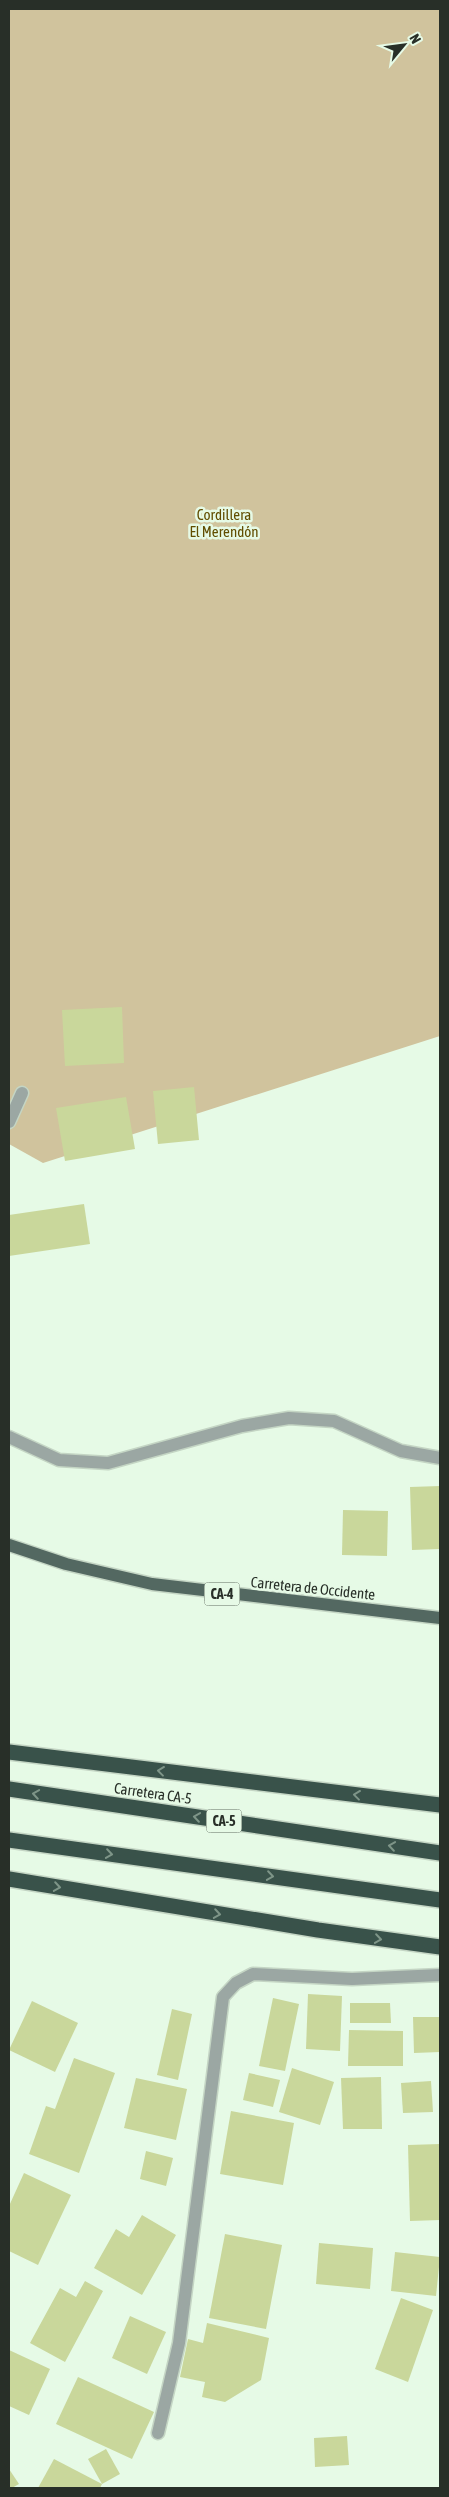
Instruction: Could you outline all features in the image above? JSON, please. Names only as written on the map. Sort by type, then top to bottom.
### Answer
[{"type":"highway","points":[[9,1752],[440,1805]]},
{"type":"highway","name":"Carretera CA-5","points":[[9,1789],[440,1853]]},
{"type":"highway","points":[[9,1840],[440,1900]]},
{"type":"highway","points":[[9,1878],[308,1929],[440,1947]]},
{"type":"main road","name":"Carretera de Occidente","points":[[9,1545],[66,1564],[152,1584],[440,1618]]},
{"type":"street","points":[[9,1122],[22,1093]]},
{"type":"street","points":[[9,1437],[59,1460],[108,1463],[242,1426],[289,1418],[334,1421],[401,1451],[440,1458]]},
{"type":"street","points":[[158,2433],[179,2343],[224,1997],[236,1983],[253,1974],[352,1979],[440,1975]]},
{"type":"green space","name":"Cordillera El Merendón","points":[[9,9],[440,9],[440,1036],[43,1163],[9,1144]]},
{"type":"building","points":[[122,1007],[124,1063],[65,1066],[62,1010]]},
{"type":"building","points":[[194,1087],[199,1140],[158,1144],[153,1091]]},
{"type":"building","points":[[126,1097],[135,1149],[65,1161],[56,1108]]},
{"type":"building","points":[[84,1204],[90,1244],[9,1256],[9,1215]]},
{"type":"building","points":[[440,1486],[440,1549],[412,1550],[410,1487]]},
{"type":"building","points":[[343,1510],[388,1511],[387,1556],[342,1555]]},
{"type":"building","points":[[308,1994],[342,1996],[340,2051],[306,2049]]},
{"type":"building","points":[[273,1998],[299,2004],[285,2071],[259,2066]]},
{"type":"building","points":[[32,2001],[78,2023],[55,2072],[9,2050]]},
{"type":"building","points":[[350,2003],[390,2003],[391,2023],[350,2023]]},
{"type":"building","points":[[172,2009],[192,2014],[178,2080],[157,2075]]},
{"type":"building","points":[[413,2017],[440,2017],[440,2052],[414,2053]]},
{"type":"building","points":[[349,2030],[403,2031],[403,2066],[348,2066]]},
{"type":"building","points":[[74,2058],[115,2073],[79,2173],[29,2154],[46,2106],[55,2109]]},
{"type":"building","points":[[292,2068],[334,2082],[320,2125],[279,2112]]},
{"type":"building","points":[[249,2073],[280,2080],[273,2107],[243,2100]]},
{"type":"building","points":[[381,2077],[382,2129],[343,2129],[341,2078]]},
{"type":"building","points":[[136,2078],[187,2089],[176,2140],[124,2128]]},
{"type":"building","points":[[431,2081],[433,2112],[403,2113],[401,2083]]},
{"type":"building","points":[[231,2111],[294,2123],[283,2185],[220,2174]]},
{"type":"building","points":[[440,2144],[440,2220],[410,2221],[408,2145]]},
{"type":"building","points":[[146,2151],[173,2158],[166,2186],[140,2179]]},
{"type":"building","points":[[24,2173],[71,2195],[38,2265],[9,2251],[9,2206]]},
{"type":"building","points":[[142,2215],[176,2235],[142,2295],[94,2268],[116,2229],[129,2237]]},
{"type":"building","points":[[225,2234],[282,2245],[266,2329],[209,2318]]},
{"type":"building","points":[[319,2243],[373,2248],[370,2289],[316,2284]]},
{"type":"building","points":[[395,2252],[440,2257],[436,2296],[391,2291]]},
{"type":"building","points":[[85,2281],[103,2291],[65,2362],[30,2343],[60,2288],[76,2297]]},
{"type":"building","points":[[401,2298],[433,2310],[408,2382],[375,2369]]},
{"type":"building","points":[[130,2316],[166,2332],[147,2374],[112,2358]]},
{"type":"building","points":[[207,2323],[269,2338],[261,2380],[225,2402],[202,2397],[205,2382],[180,2377],[188,2339],[203,2343]]},
{"type":"building","points":[[9,2350],[50,2369],[29,2415],[9,2406]]},
{"type":"building","points":[[78,2377],[154,2412],[132,2459],[56,2424]]},
{"type":"building","points":[[347,2436],[349,2465],[315,2467],[314,2438]]},
{"type":"building","points":[[106,2449],[120,2474],[102,2484],[88,2459]]},
{"type":"building","points":[[54,2459],[102,2484],[100,2488],[38,2488]]},
{"type":"building","points":[[9,2469],[19,2484],[12,2488],[9,2488]]}]
